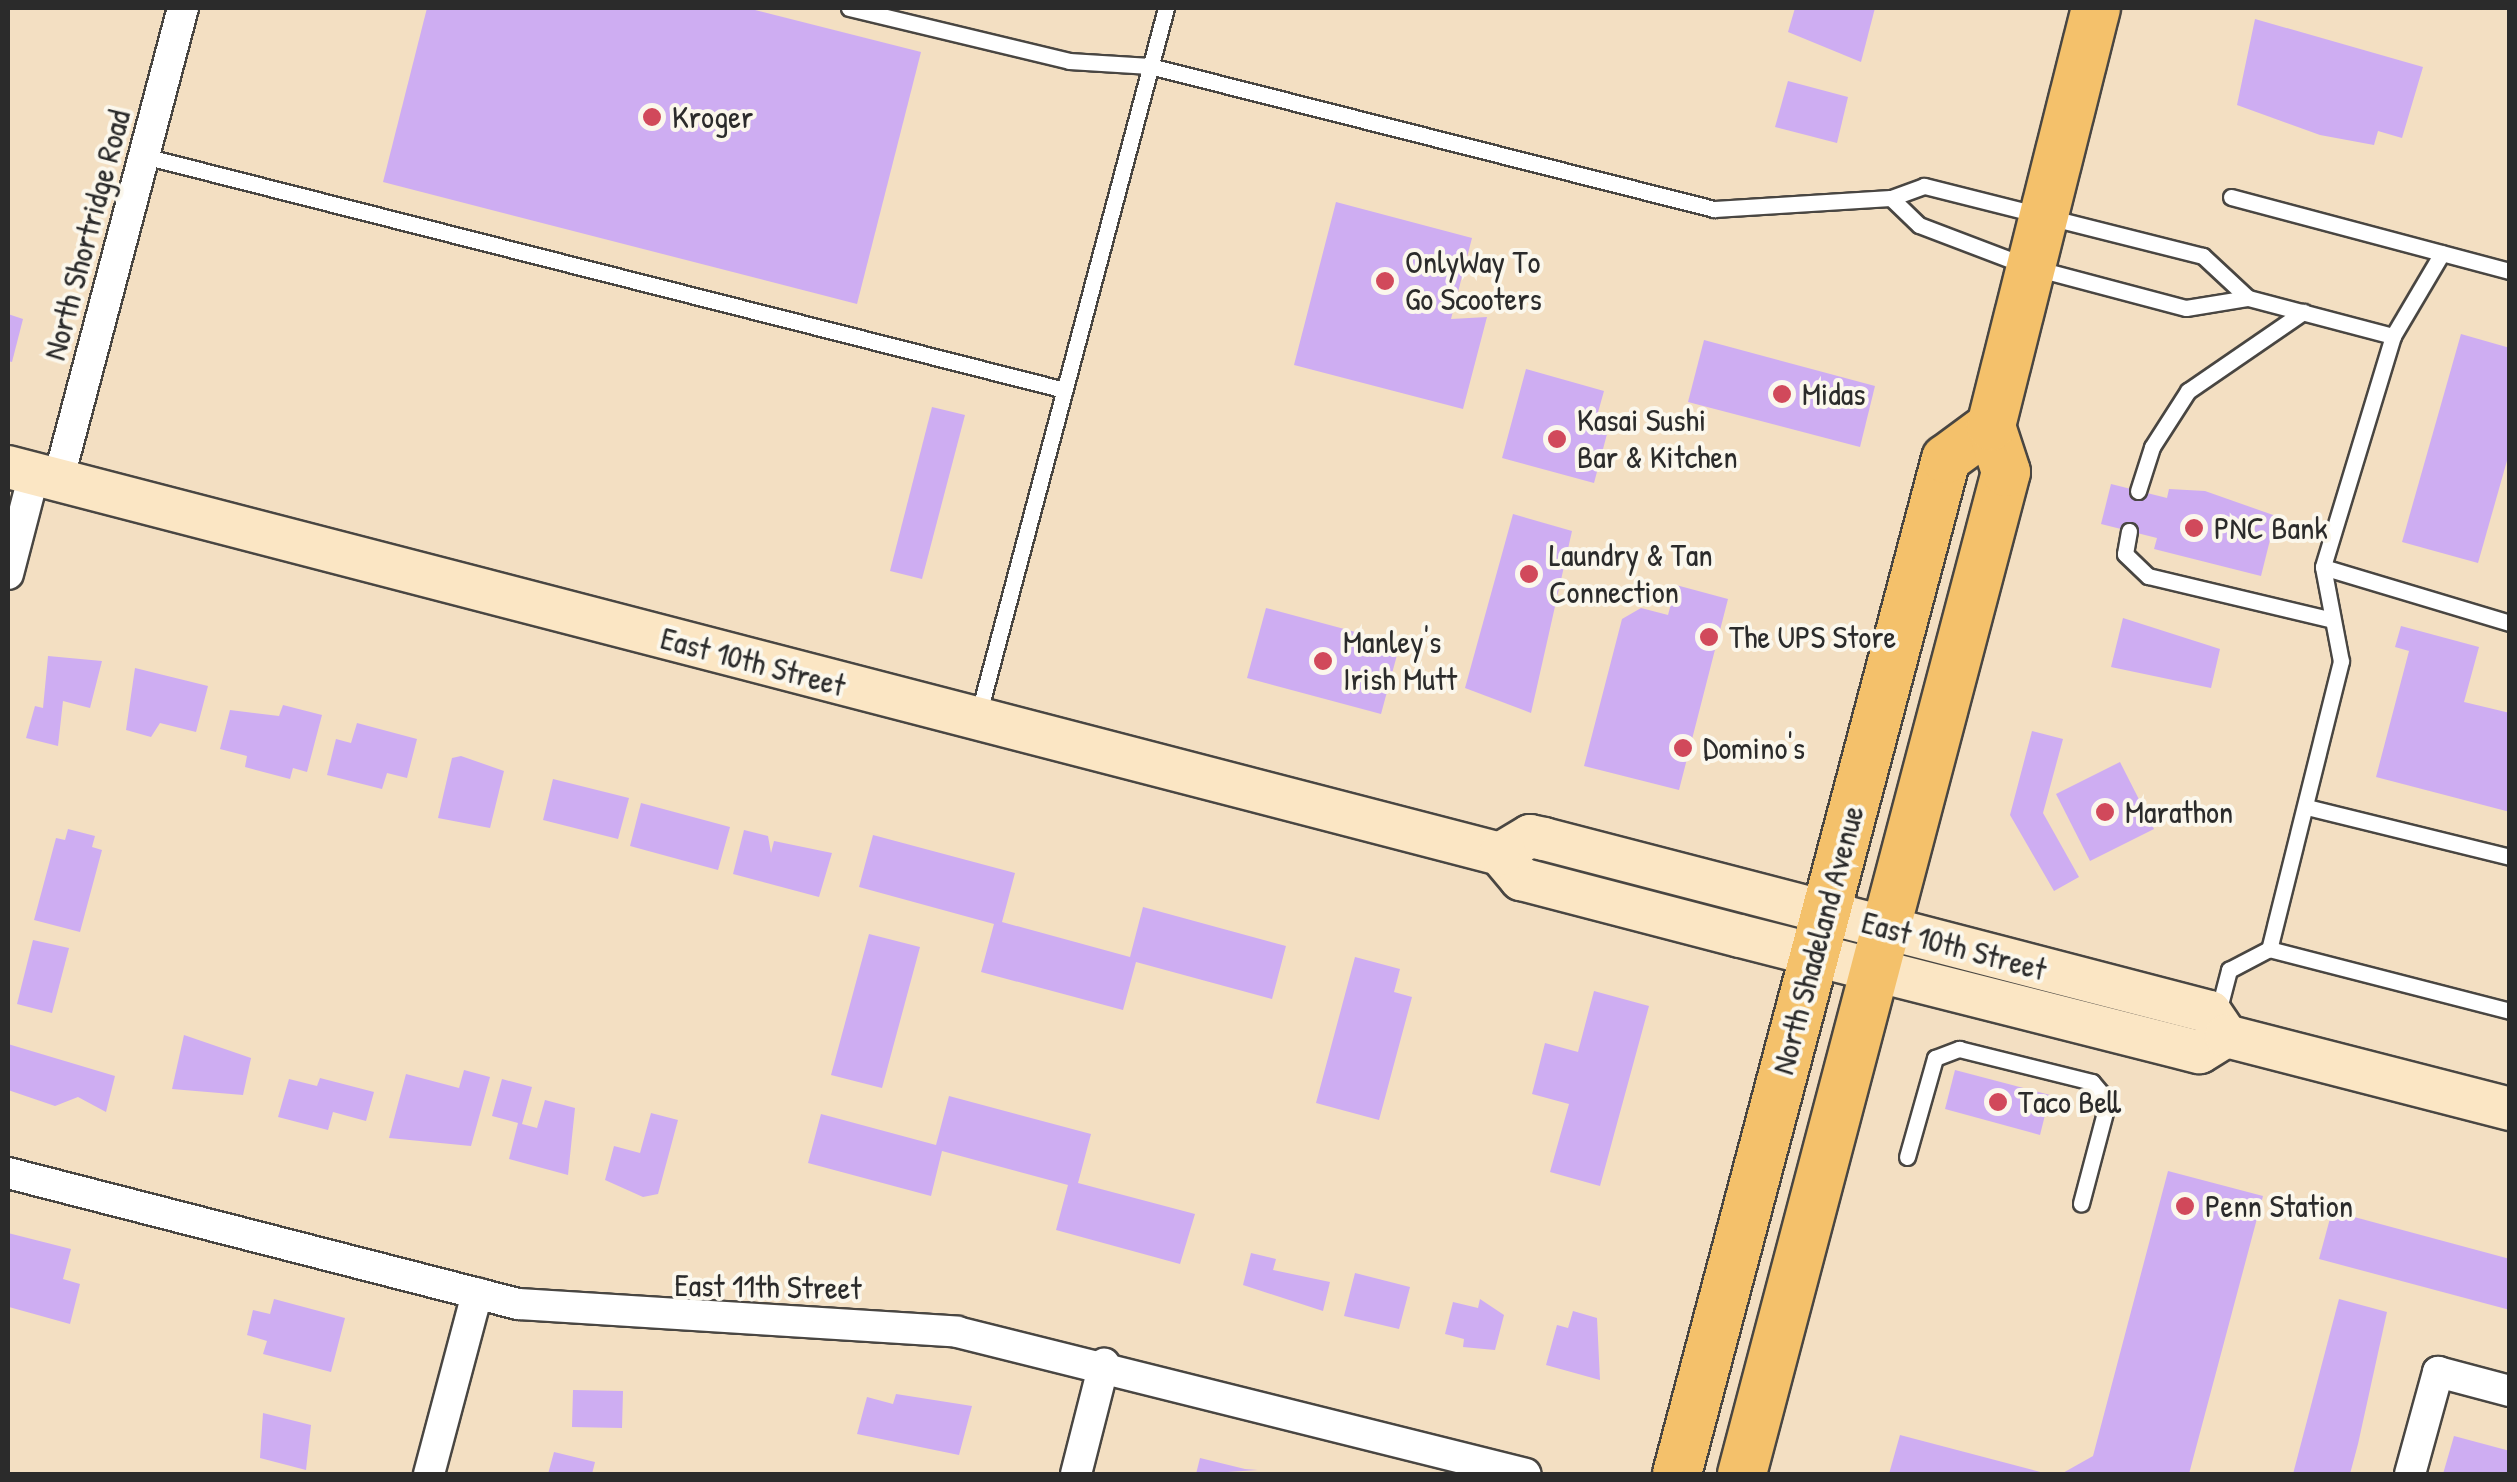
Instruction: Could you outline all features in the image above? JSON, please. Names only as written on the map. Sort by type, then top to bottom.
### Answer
[{"type":"main road","name":"North Shadeland Avenue","points":[[1742,1474],[1884,950],[2006,472],[1991,426],[2027,266],[2096,8]]},
{"type":"main road","name":"North Shadeland Avenue","points":[[1677,1474],[1946,459],[1991,426]]},
{"type":"main road","name":"East 10th Street","points":[[33,474],[1500,854],[1530,836],[1820,934],[1884,950],[2200,1052],[2221,1028],[2510,1108]]},
{"type":"street","name":"North Shortridge Road","points":[[8,574],[33,474],[144,156],[182,8]]},
{"type":"street","name":"East 11th Street","points":[[8,1173],[478,1293],[655,1319],[957,1332],[1104,1364],[1526,1474]]},
{"type":"street","points":[[429,1474],[478,1293]]},
{"type":"street","points":[[1076,1474],[1104,1364]]},
{"type":"street","points":[[2410,1474],[2438,1372],[2510,1391]]},
{"type":"lane","points":[[849,8],[1069,62],[1150,66],[1714,210],[1891,198],[1924,186],[2042,211],[2203,256],[2248,298]]},
{"type":"lane","points":[[978,720],[1166,8]]},
{"type":"lane","points":[[144,156],[1065,390]]},
{"type":"lane","points":[[1891,198],[1919,224],[2027,266],[2186,308],[2248,298],[2393,336]]},
{"type":"lane","points":[[2231,198],[2510,272]]},
{"type":"lane","points":[[2270,949],[2312,808],[2341,661],[2323,568],[2393,336],[2442,254]]},
{"type":"lane","points":[[2138,491],[2152,447],[2188,391],[2304,312]]},
{"type":"lane","points":[[2129,532],[2124,554],[2148,576],[2332,620]]},
{"type":"lane","points":[[2323,568],[2510,623]]},
{"type":"lane","points":[[2312,808],[2510,857]]},
{"type":"lane","points":[[2221,1028],[2229,970],[2270,949],[2510,1012]]},
{"type":"lane","points":[[1907,1157],[1935,1058],[1959,1049],[2092,1082],[2108,1101],[2082,1203]]},
{"type":"building","name":"Kroger","points":[[427,8],[747,8],[921,52],[857,304],[383,182]]},
{"type":"building","points":[[1795,8],[1875,8],[1861,62],[1788,32]]},
{"type":"building","points":[[2255,19],[2423,67],[2402,138],[2378,131],[2374,145],[2320,135],[2237,105]]},
{"type":"building","points":[[1788,81],[1848,97],[1837,143],[1775,127]]},
{"type":"building","name":"OnlyWay To Go Scooters","points":[[1336,202],[1472,238],[1451,319],[1487,317],[1463,409],[1294,365]]},
{"type":"building","points":[[8,314],[23,319],[12,362],[8,361]]},
{"type":"building","points":[[2461,334],[2510,348],[2510,450],[2478,563],[2402,542]]},
{"type":"building","name":"Midas","points":[[1704,340],[1875,386],[1860,447],[1688,402]]},
{"type":"building","name":"Kasai Sushi Bar & Kitchen","points":[[1526,369],[1604,391],[1597,416],[1611,419],[1594,483],[1502,458]]},
{"type":"building","points":[[932,407],[965,415],[922,579],[890,571]]},
{"type":"building","name":"PNC Bank","points":[[2111,484],[2167,498],[2169,489],[2205,491],[2276,516],[2261,576],[2154,549],[2157,538],[2101,524]]},
{"type":"building","name":"Laundry & Tan Connection","points":[[1513,514],[1572,531],[1531,713],[1465,688]]},
{"type":"building","points":[[1676,585],[1728,599],[1679,790],[1584,766],[1622,619],[1641,608],[1668,615]]},
{"type":"building","name":"Manley's Irish Mutt","points":[[1266,608],[1400,644],[1381,714],[1247,678]]},
{"type":"building","points":[[2123,618],[2220,649],[2211,688],[2111,667]]},
{"type":"building","points":[[2401,626],[2479,647],[2464,702],[2510,713],[2510,812],[2376,777],[2409,651],[2395,647]]},
{"type":"building","points":[[48,656],[102,661],[90,708],[63,701],[58,746],[26,738],[35,706],[43,708]]},
{"type":"building","points":[[135,668],[208,686],[196,732],[160,723],[151,737],[126,730]]},
{"type":"building","points":[[283,705],[322,715],[307,772],[293,768],[290,779],[245,767],[247,756],[220,749],[230,710],[279,716]]},
{"type":"building","points":[[357,723],[417,739],[407,778],[387,773],[382,789],[327,775],[336,739],[351,743]]},
{"type":"building","points":[[2032,731],[2063,739],[2043,813],[2079,877],[2054,891],[2010,815]]},
{"type":"building","points":[[461,756],[504,771],[490,828],[438,818],[452,758]]},
{"type":"building","name":"Marathon","points":[[2120,762],[2154,829],[2090,861],[2056,794]]},
{"type":"building","points":[[553,779],[629,798],[618,839],[543,820]]},
{"type":"building","points":[[641,803],[730,827],[718,870],[630,846]]},
{"type":"building","points":[[68,829],[95,836],[92,847],[102,850],[80,932],[34,920],[56,838],[65,840]]},
{"type":"building","points":[[744,830],[768,836],[771,853],[774,841],[832,853],[819,897],[733,874]]},
{"type":"building","points":[[873,835],[1015,873],[1002,922],[1130,957],[1143,907],[1286,946],[1272,999],[1136,962],[1123,1010],[981,972],[994,924],[859,887]]},
{"type":"building","points":[[869,934],[920,947],[882,1088],[831,1075]]},
{"type":"building","points":[[33,940],[69,948],[52,1013],[17,1004]]},
{"type":"building","points":[[1355,957],[1400,969],[1394,992],[1412,997],[1379,1120],[1316,1103]]},
{"type":"building","points":[[1594,991],[1649,1006],[1600,1186],[1550,1172],[1569,1104],[1532,1094],[1545,1043],[1578,1052]]},
{"type":"building","points":[[184,1035],[251,1058],[243,1095],[172,1089]]},
{"type":"building","points":[[8,1044],[115,1076],[106,1112],[78,1097],[55,1106],[8,1090]]},
{"type":"building","points":[[464,1070],[490,1077],[471,1146],[389,1138],[406,1074],[459,1088]]},
{"type":"building","name":"Taco Bell","points":[[1955,1070],[2050,1095],[2040,1135],[1945,1109]]},
{"type":"building","points":[[320,1078],[374,1092],[366,1121],[333,1112],[328,1130],[278,1117],[289,1079],[317,1086]]},
{"type":"building","points":[[502,1079],[532,1087],[522,1124],[537,1128],[545,1100],[575,1108],[568,1175],[509,1159],[518,1123],[492,1116]]},
{"type":"building","points":[[949,1096],[1091,1134],[1078,1183],[1195,1214],[1180,1264],[1056,1230],[1068,1185],[942,1151],[931,1196],[808,1163],[821,1114],[936,1145]]},
{"type":"building","points":[[651,1113],[678,1120],[658,1194],[643,1197],[605,1180],[614,1146],[640,1153]]},
{"type":"building","points":[[2168,1171],[2263,1196],[2189,1474],[2061,1474],[2093,1456]]},
{"type":"building","points":[[2332,1211],[2510,1259],[2510,1310],[2319,1259]]},
{"type":"building","points":[[8,1233],[71,1249],[63,1279],[80,1284],[70,1324],[9,1307]]},
{"type":"building","points":[[1251,1253],[1276,1259],[1273,1270],[1330,1282],[1323,1311],[1243,1285]]},
{"type":"building","points":[[1355,1273],[1410,1287],[1399,1329],[1344,1316]]},
{"type":"building","points":[[274,1299],[345,1318],[331,1372],[263,1354],[267,1341],[247,1335],[253,1310],[270,1314]]},
{"type":"building","points":[[1480,1299],[1504,1315],[1495,1350],[1463,1347],[1464,1339],[1445,1334],[1453,1302],[1478,1308]]},
{"type":"building","points":[[2339,1299],[2387,1312],[2358,1444],[2350,1474],[2293,1474]]},
{"type":"building","points":[[1573,1311],[1597,1318],[1600,1380],[1546,1365],[1557,1325],[1568,1328]]},
{"type":"building","points":[[573,1390],[623,1391],[622,1428],[572,1427]]},
{"type":"building","points":[[896,1394],[972,1406],[959,1455],[857,1434],[867,1397],[893,1404]]},
{"type":"building","points":[[263,1413],[311,1425],[306,1470],[260,1458]]},
{"type":"building","points":[[1900,1435],[2044,1473],[2044,1474],[1889,1474]]},
{"type":"building","points":[[2454,1436],[2510,1451],[2510,1474],[2443,1474]]},
{"type":"building","points":[[554,1452],[595,1462],[592,1474],[548,1474]]},
{"type":"building","points":[[1200,1458],[1245,1469],[1258,1470],[1196,1474]]},
{"type":"place","name":"Kroger","points":[[652,117]]},
{"type":"place","name":"OnlyWay To Go Scooters","points":[[1385,281]]},
{"type":"place","name":"Midas","points":[[1782,394]]},
{"type":"place","name":"Kasai Sushi Bar & Kitchen","points":[[1557,439]]},
{"type":"place","name":"PNC Bank","points":[[2194,528]]},
{"type":"place","name":"Laundry & Tan Connection","points":[[1529,574]]},
{"type":"place","name":"The UPS Store","points":[[1709,637]]},
{"type":"place","name":"Manley's Irish Mutt","points":[[1323,661]]},
{"type":"place","name":"Domino's","points":[[1683,748]]},
{"type":"place","name":"Marathon","points":[[2105,812]]},
{"type":"place","name":"Taco Bell","points":[[1998,1102]]},
{"type":"place","name":"Penn Station","points":[[2185,1206]]}]
